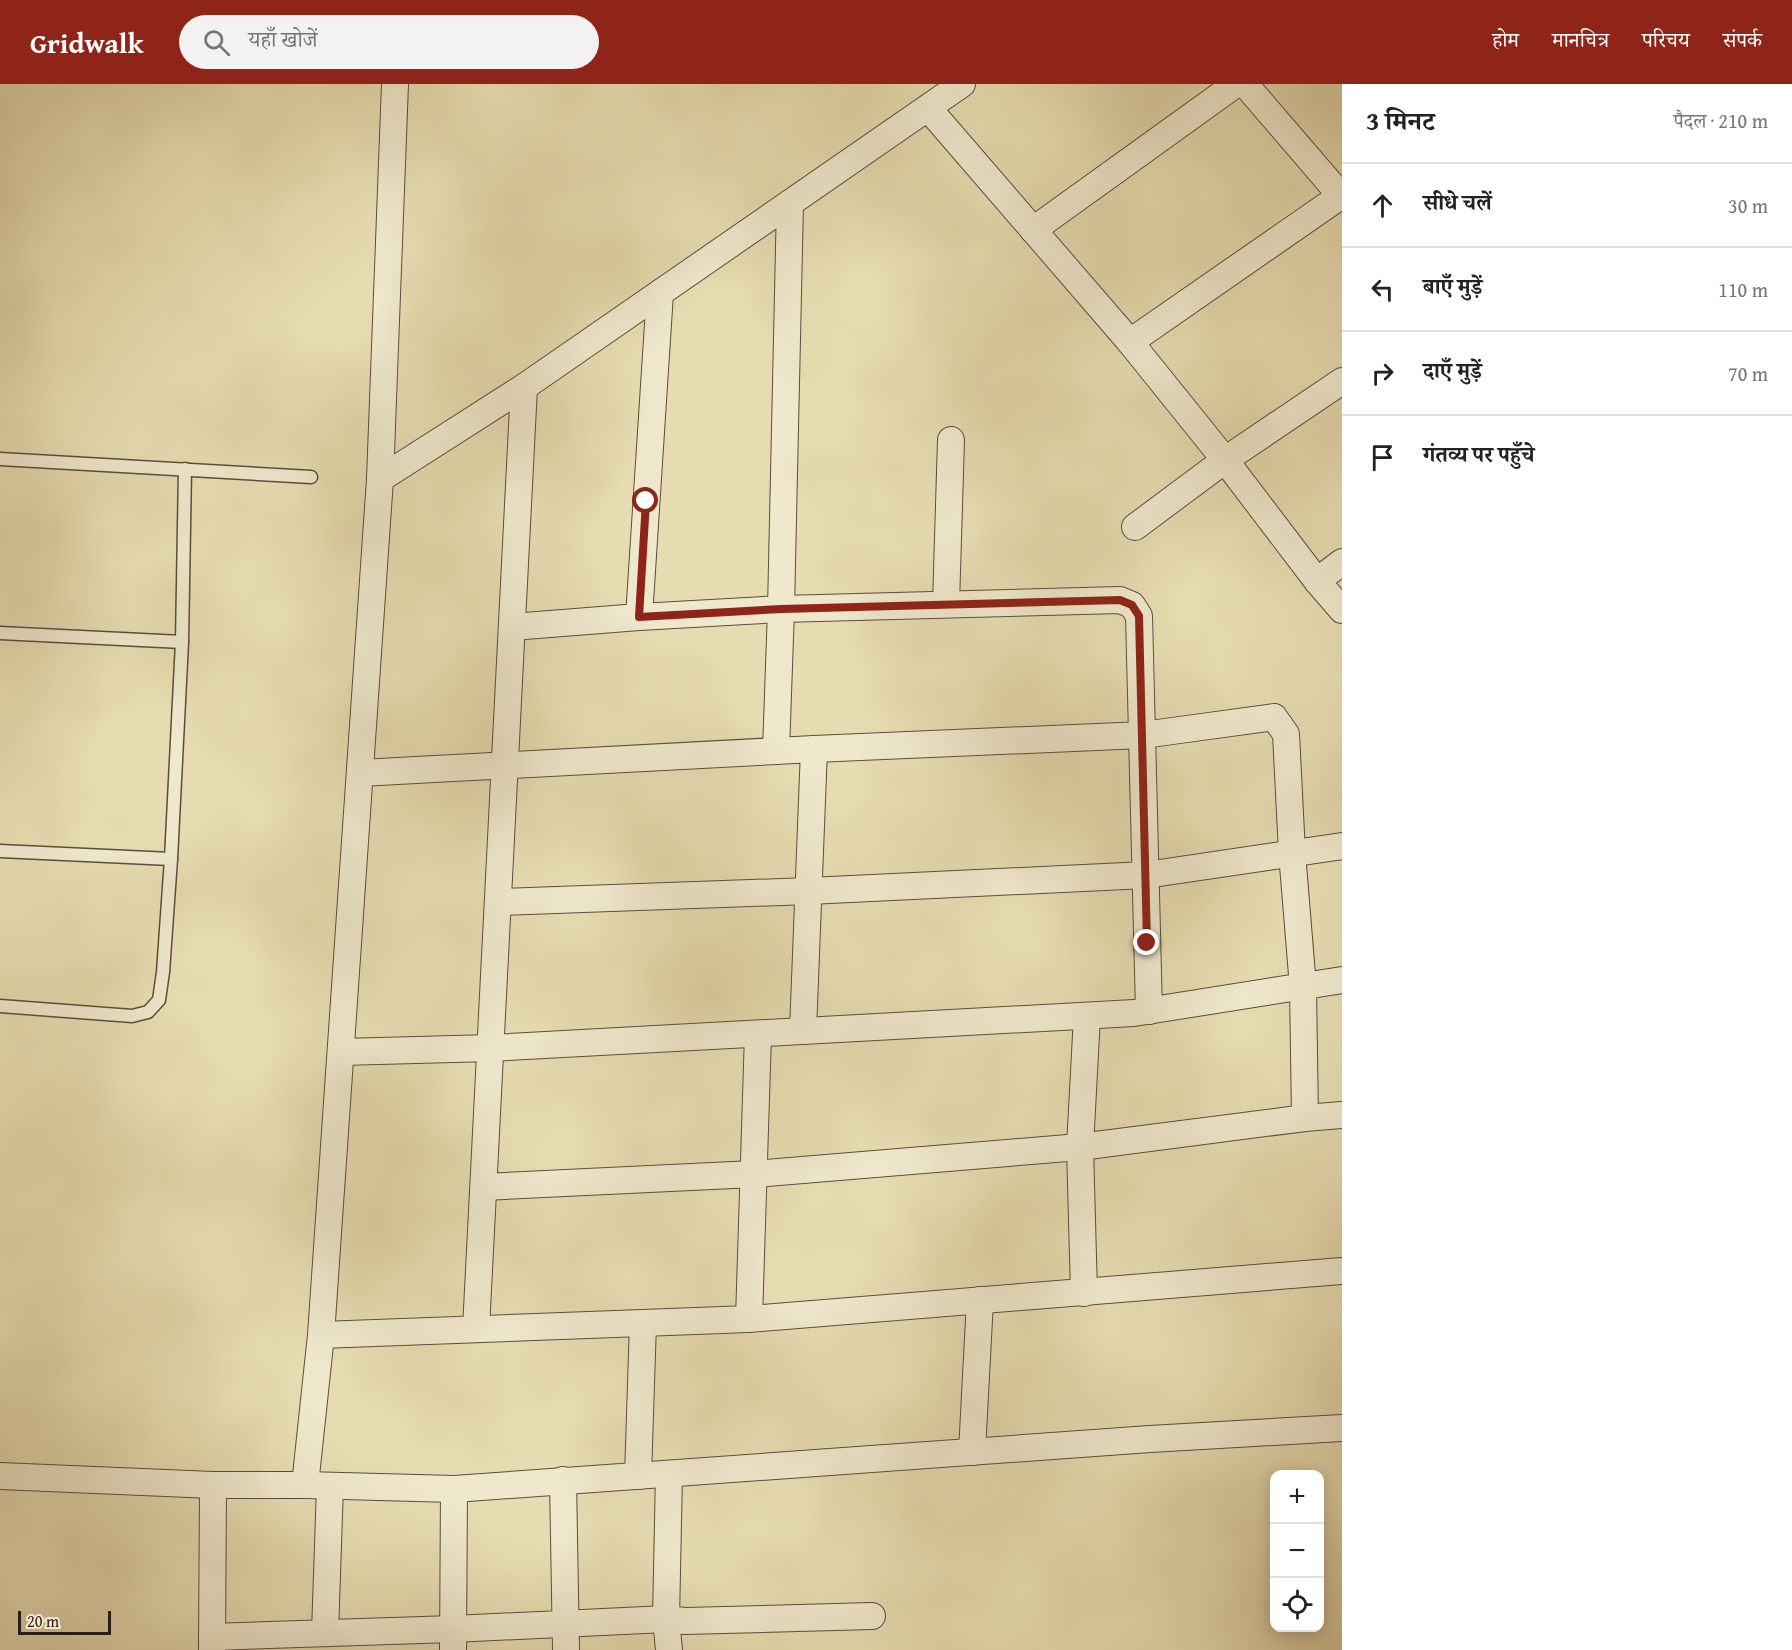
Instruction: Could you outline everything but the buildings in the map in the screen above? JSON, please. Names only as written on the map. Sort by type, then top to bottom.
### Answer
[{"type":"street","points":[[325,1633],[317,1485],[321,1335],[380,479],[394,84]]},
{"type":"street","points":[[380,479],[524,387],[962,84]]},
{"type":"street","points":[[1033,230],[1236,84]]},
{"type":"street","points":[[1130,342],[1342,196],[1245,84]]},
{"type":"street","points":[[928,108],[1130,342],[1342,610]]},
{"type":"street","points":[[776,751],[790,203]]},
{"type":"street","points":[[639,617],[660,293]]},
{"type":"street","points":[[1135,527],[1225,460],[1342,381]]},
{"type":"street","points":[[476,1329],[524,387]]},
{"type":"street","points":[[946,604],[951,440]]},
{"type":"street","points":[[1317,581],[1342,562]]},
{"type":"street","points":[[512,627],[781,609],[1120,600],[1132,605],[1139,616],[1149,1011]]},
{"type":"street","points":[[360,773],[814,749],[1143,735],[1274,717],[1286,734],[1292,853],[1303,987],[1305,1118]]},
{"type":"street","points":[[804,1031],[814,749]]},
{"type":"street","points":[[498,902],[809,891],[1146,875],[1342,846]]},
{"type":"street","points":[[341,1052],[491,1048],[1134,1013],[1342,980]]},
{"type":"street","points":[[1084,1293],[1080,1147],[1087,1016]]},
{"type":"street","points":[[749,1319],[758,1034]]},
{"type":"street","points":[[484,1187],[754,1174],[1080,1147],[1342,1115]]},
{"type":"street","points":[[321,1335],[749,1319],[1342,1270]]},
{"type":"street","points":[[972,1452],[980,1300]]},
{"type":"street","points":[[638,1476],[643,1323]]},
{"type":"street","points":[[0,1476],[213,1485],[454,1489],[1161,1438],[1342,1428]]},
{"type":"street","points":[[669,1474],[666,1619],[669,1650]]},
{"type":"street","points":[[563,1480],[566,1650]]},
{"type":"street","points":[[213,1485],[212,1643],[325,1633],[453,1639],[565,1624],[666,1619],[685,1621],[872,1616]]},
{"type":"street","points":[[453,1639],[454,1489]]},
{"type":"lane","points":[[0,459],[311,477]]},
{"type":"lane","points":[[0,1006],[132,1016],[148,1012],[159,1000],[171,859],[182,642],[185,469]]},
{"type":"lane","points":[[0,633],[182,642]]},
{"type":"lane","points":[[0,851],[171,859]]},
{"type":"route","points":[[646,501],[639,617],[781,609],[1120,600],[1132,605],[1139,616],[1147,943]]}]
